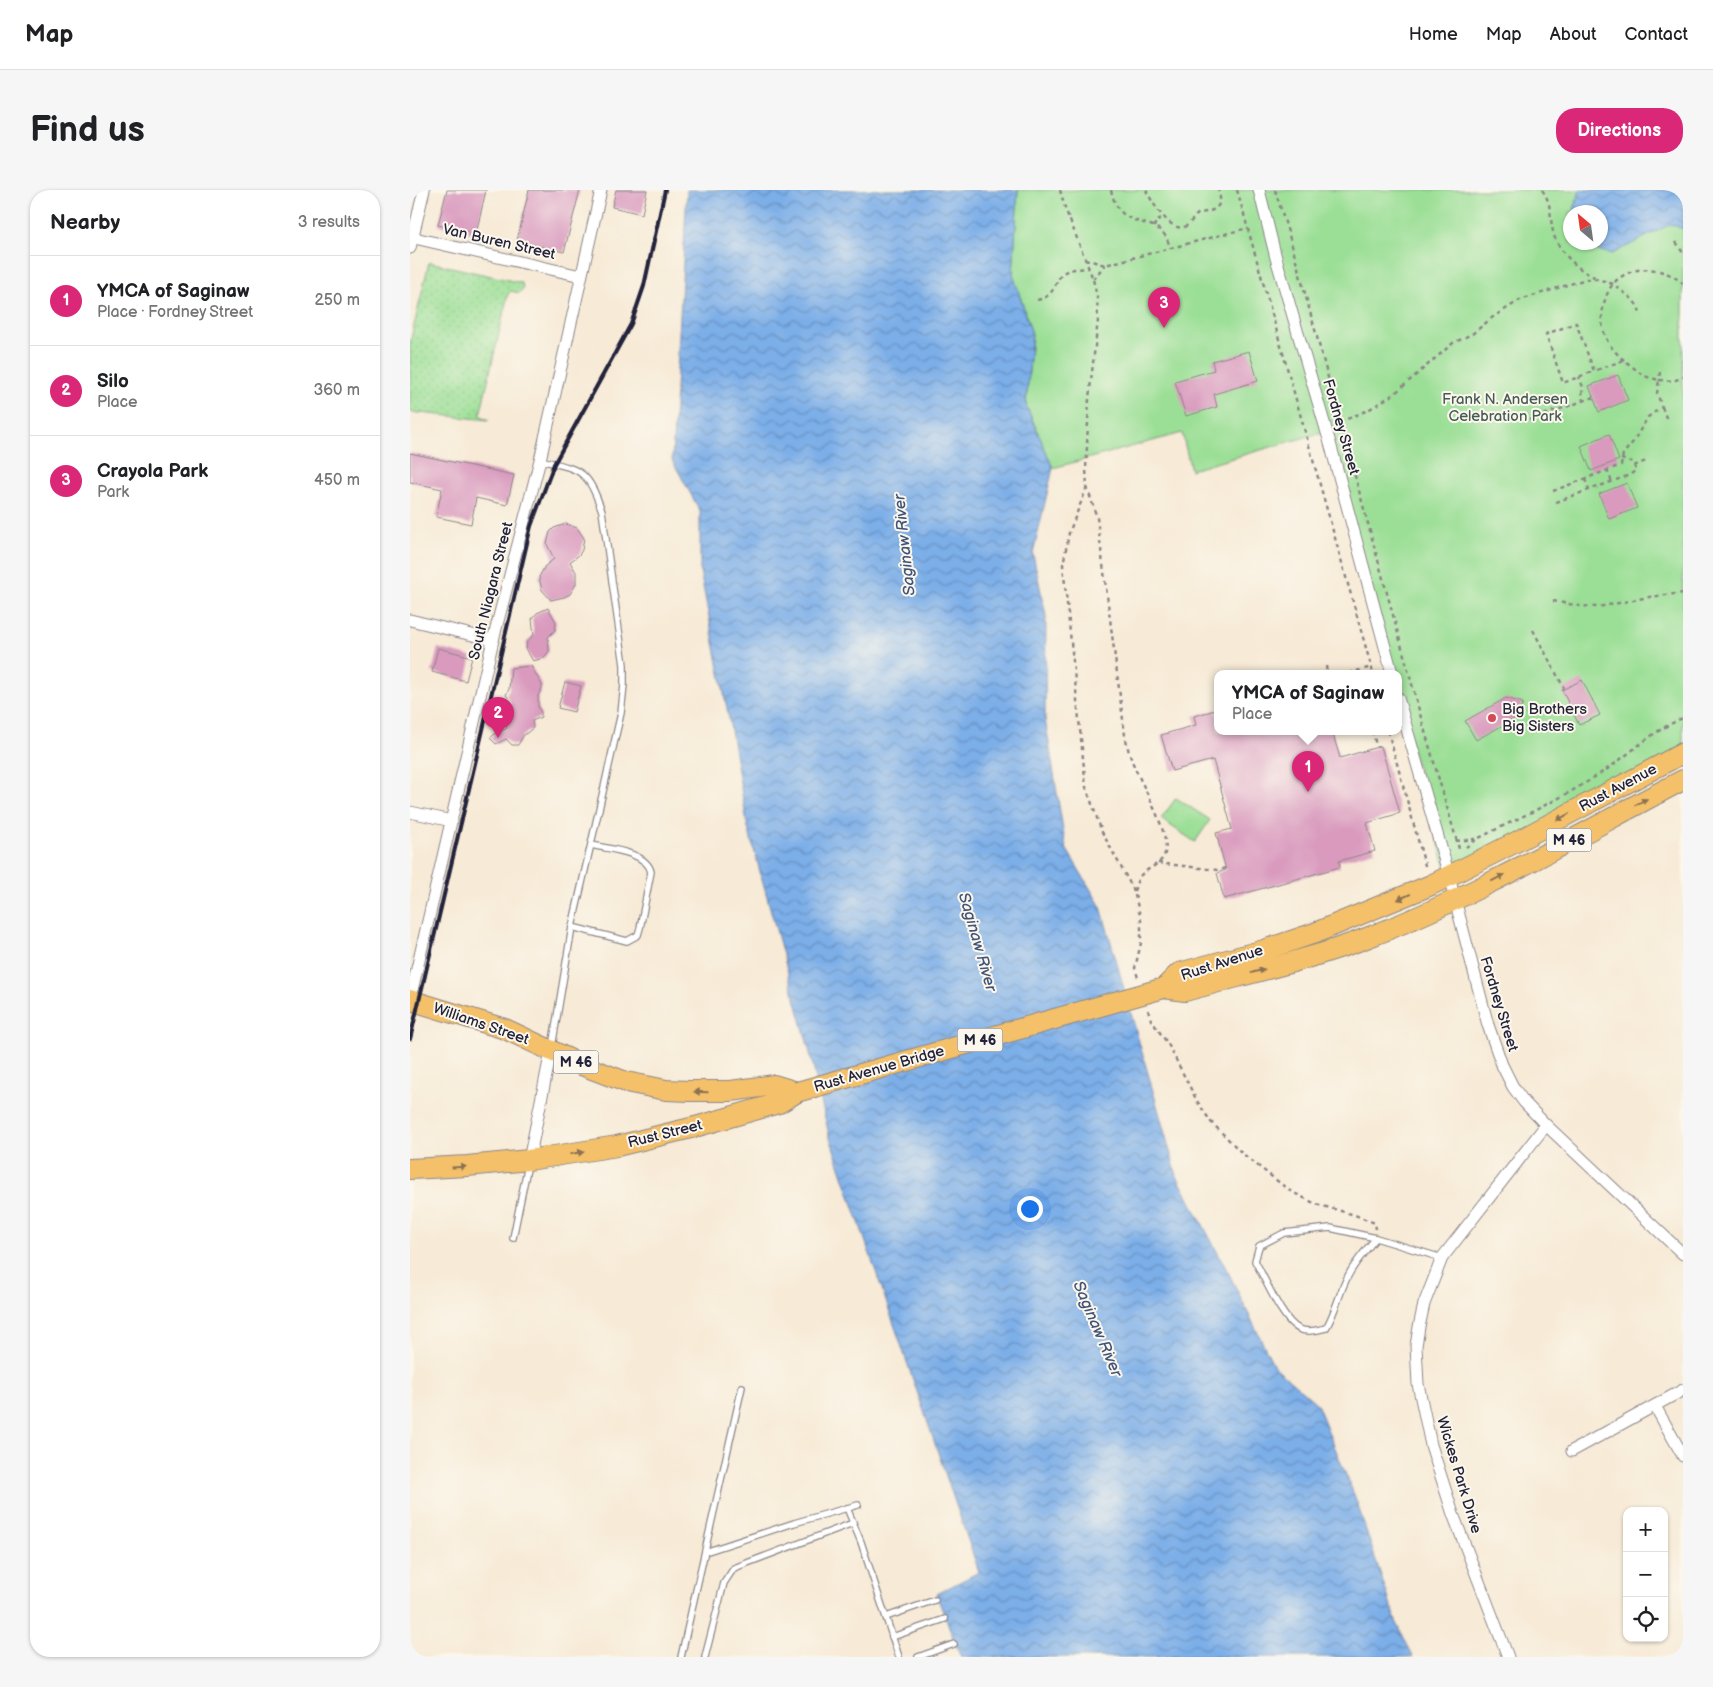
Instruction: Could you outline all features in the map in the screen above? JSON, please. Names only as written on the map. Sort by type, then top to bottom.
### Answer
[{"type":"highway","name":"Rust Avenue","points":[[1164,988],[1179,973],[1264,950],[1388,904],[1438,876],[1683,753]]},
{"type":"highway","name":"Rust Avenue","points":[[1164,988],[1185,991],[1329,951],[1405,923],[1501,877],[1683,780]]},
{"type":"highway","name":"Rust Avenue Bridge","points":[[797,1092],[1164,988]]},
{"type":"highway","name":"Williams Street","points":[[410,1000],[505,1029],[612,1077],[653,1087],[689,1092],[710,1092],[774,1085],[797,1092]]},
{"type":"highway","name":"Rust Street","points":[[529,1160],[608,1148],[668,1134],[780,1103],[797,1092]]},
{"type":"highway","name":"M 46","points":[[410,1169],[529,1160]]},
{"type":"street","points":[[411,241],[424,190]]},
{"type":"street","name":"South Niagara Street","points":[[410,1000],[493,640],[540,460],[601,190]]},
{"type":"street","name":"Fordney Street","points":[[1259,190],[1276,258],[1330,443],[1391,670]]},
{"type":"street","name":"Van Buren Street","points":[[411,241],[581,276]]},
{"type":"street","points":[[410,620],[493,640]]},
{"type":"street","name":"Fordney Street","points":[[1402,716],[1438,876],[1454,900],[1488,1026],[1502,1065],[1513,1088],[1546,1125],[1683,1254]]},
{"type":"street","points":[[410,812],[452,821]]},
{"type":"street","points":[[529,1160],[552,1051]]},
{"type":"street","name":"Wickes Park Drive","points":[[1508,1657],[1453,1514],[1431,1445],[1418,1384],[1416,1346],[1418,1327],[1424,1304],[1442,1258],[1546,1125]]},
{"type":"street","points":[[1572,1451],[1683,1390]]},
{"type":"street","points":[[1655,1406],[1683,1456]]},
{"type":"lane","points":[[540,460],[577,470],[588,478],[594,489],[602,511],[622,656],[624,685],[621,713],[572,928],[552,1051]]},
{"type":"lane","points":[[572,928],[627,941],[638,935],[640,928],[651,872],[650,866],[639,856],[591,845]]},
{"type":"lane","points":[[513,1238],[529,1160]]},
{"type":"lane","points":[[1376,1238],[1347,1277],[1334,1314],[1326,1328],[1310,1331],[1300,1330],[1286,1319],[1255,1260],[1259,1246],[1284,1233],[1330,1228],[1376,1238],[1442,1258]]},
{"type":"lane","points":[[681,1657],[742,1387]]},
{"type":"lane","points":[[705,1552],[794,1523],[858,1505]]},
{"type":"lane","points":[[848,1508],[899,1657]]},
{"type":"lane","points":[[705,1657],[724,1583],[734,1568],[854,1523]]},
{"type":"lane","points":[[886,1617],[935,1600]]},
{"type":"lane","points":[[892,1637],[945,1619]]},
{"type":"lane","points":[[918,1657],[954,1644]]},
{"type":"path","points":[[1060,190],[1065,208],[1090,268],[1097,297],[1098,320],[1089,398],[1087,487],[1097,518],[1125,735],[1131,758],[1161,826],[1165,841],[1166,852],[1158,863],[1140,877],[1134,890]]},
{"type":"path","points":[[1111,190],[1117,207],[1126,217],[1154,226],[1166,236],[1170,248]]},
{"type":"path","points":[[1146,190],[1163,217],[1178,228],[1187,226],[1198,213],[1210,213],[1215,210],[1219,203],[1220,196],[1218,190]]},
{"type":"path","points":[[1237,190],[1372,670]]},
{"type":"path","points":[[1275,190],[1459,852],[1477,839],[1565,795],[1600,774],[1650,735],[1683,718]]},
{"type":"path","points":[[1542,190],[1547,197],[1552,216],[1554,236],[1560,247],[1580,270],[1613,284],[1635,302],[1640,314]]},
{"type":"path","points":[[1154,226],[1163,217]]},
{"type":"path","points":[[1085,259],[1105,265],[1248,228]]},
{"type":"path","points":[[1676,242],[1683,253]]},
{"type":"path","points":[[1093,279],[1105,265]]},
{"type":"path","points":[[1037,300],[1046,299],[1053,291],[1056,282],[1062,274],[1070,270],[1090,268]]},
{"type":"path","points":[[1683,284],[1663,271],[1645,269],[1628,274],[1613,284],[1604,303],[1601,319],[1604,333],[1611,348],[1644,376],[1673,382],[1683,376]]},
{"type":"path","points":[[1340,422],[1368,410],[1394,394],[1453,343],[1472,334],[1492,317],[1520,300],[1590,278],[1598,279]]},
{"type":"path","points":[[1594,371],[1576,323],[1546,334],[1563,383],[1624,360]]},
{"type":"path","points":[[1660,372],[1657,393],[1667,420]]},
{"type":"path","points":[[1579,377],[1583,387],[1583,401]]},
{"type":"path","points":[[1529,420],[1594,397]]},
{"type":"path","points":[[1553,491],[1621,465],[1623,454],[1633,442],[1648,417],[1662,407]]},
{"type":"path","points":[[1556,502],[1612,482],[1636,471],[1633,462],[1622,459]]},
{"type":"path","points":[[1634,466],[1646,462]]},
{"type":"path","points":[[1607,470],[1612,482]]},
{"type":"path","points":[[1585,479],[1589,490]]},
{"type":"path","points":[[1087,487],[1069,533],[1063,565],[1086,787],[1102,832],[1134,890],[1141,920],[1141,943],[1135,968],[1140,985]]},
{"type":"path","points":[[1553,601],[1598,607],[1649,596],[1683,593]]},
{"type":"path","points":[[1533,630],[1564,688]]},
{"type":"path","points":[[1326,666],[1327,670]]},
{"type":"path","points":[[1360,670],[1372,667]]},
{"type":"path","points":[[1373,735],[1377,748]]},
{"type":"path","points":[[1389,735],[1423,862],[1438,876]]},
{"type":"path","points":[[1456,841],[1477,839]]},
{"type":"path","points":[[1158,863],[1218,870],[1226,868]]},
{"type":"path","points":[[1146,1002],[1151,1020],[1168,1044],[1197,1101],[1211,1122],[1243,1154],[1290,1191],[1316,1204],[1376,1223],[1376,1238]]},
{"type":"green space","name":"Frank N. Andersen Celebration Park","points":[[1018,190],[1683,190],[1683,753],[1448,877],[1402,712],[1402,670],[1391,670],[1327,431],[1191,470],[1182,433],[1053,468],[1026,405],[1032,334],[1013,275]]},
{"type":"green space","points":[[429,262],[522,283],[523,289],[519,293],[511,291],[508,294],[480,415],[489,420],[410,412],[410,343]]},
{"type":"green space","points":[[1176,798],[1210,820],[1195,842],[1161,819]]},
{"type":"water","name":"Saginaw River","points":[[687,190],[1018,190],[1013,274],[1032,334],[1026,405],[1053,468],[1033,554],[1046,616],[1045,719],[1066,848],[1101,907],[1177,1176],[1229,1274],[1274,1366],[1317,1404],[1355,1497],[1396,1621],[1413,1657],[961,1657],[936,1594],[979,1572],[829,1135],[809,1049],[748,828],[700,571],[700,511],[672,460]]},
{"type":"water","points":[[1580,190],[1683,190],[1683,229],[1671,224],[1612,254],[1596,250],[1608,250],[1608,205],[1575,205]]},
{"type":"building","points":[[447,190],[486,190],[476,234],[438,225]]},
{"type":"building","points":[[529,190],[580,190],[564,252],[517,241]]},
{"type":"building","points":[[616,190],[647,190],[642,214],[612,207]]},
{"type":"building","points":[[1249,351],[1258,381],[1214,394],[1217,407],[1186,416],[1175,381],[1214,370],[1212,361]]},
{"type":"building","points":[[1618,375],[1628,400],[1599,412],[1589,386]]},
{"type":"building","points":[[1609,434],[1619,460],[1591,471],[1581,446]]},
{"type":"building","points":[[410,453],[514,475],[507,505],[476,498],[471,524],[436,517],[442,489],[410,482]]},
{"type":"building","points":[[1627,483],[1637,508],[1609,519],[1599,494]]},
{"type":"building","points":[[566,524],[577,528],[584,538],[582,550],[570,562],[576,572],[576,584],[570,594],[551,600],[542,590],[539,577],[545,566],[554,559],[547,544],[550,532],[554,528]]},
{"type":"building","points":[[548,608],[556,622],[555,630],[548,637],[549,651],[544,658],[533,661],[526,649],[527,641],[534,635],[532,619],[537,613]]},
{"type":"building","points":[[438,648],[472,657],[466,681],[432,672]]},
{"type":"building","points":[[531,666],[542,685],[538,696],[541,717],[532,721],[533,728],[523,736],[518,745],[512,745],[506,739],[496,744],[490,738],[506,729],[511,702],[506,695],[509,689],[511,668]]},
{"type":"building","points":[[1582,680],[1600,715],[1579,725],[1562,690]]},
{"type":"building","points":[[565,682],[581,686],[574,712],[558,708]]},
{"type":"building","name":"Big Brothers Big Sisters","points":[[1506,698],[1523,703],[1518,717],[1476,740],[1465,721]]},
{"type":"building","points":[[1214,710],[1214,735],[1333,735],[1340,758],[1381,746],[1400,813],[1367,823],[1375,851],[1339,861],[1340,867],[1224,899],[1217,873],[1226,870],[1216,833],[1232,829],[1213,760],[1172,771],[1161,735],[1196,725],[1194,716]]},
{"type":"railway","points":[[410,1039],[531,526],[554,464],[631,324],[644,286],[665,190]]},
{"type":"place","name":"Crayola Park","points":[[1164,328]]},
{"type":"place","name":"Big Brothers Big Sisters","points":[[1492,718]]},
{"type":"place","name":"Silo","points":[[498,738]]},
{"type":"place","name":"YMCA of Saginaw","points":[[1308,792]]}]
